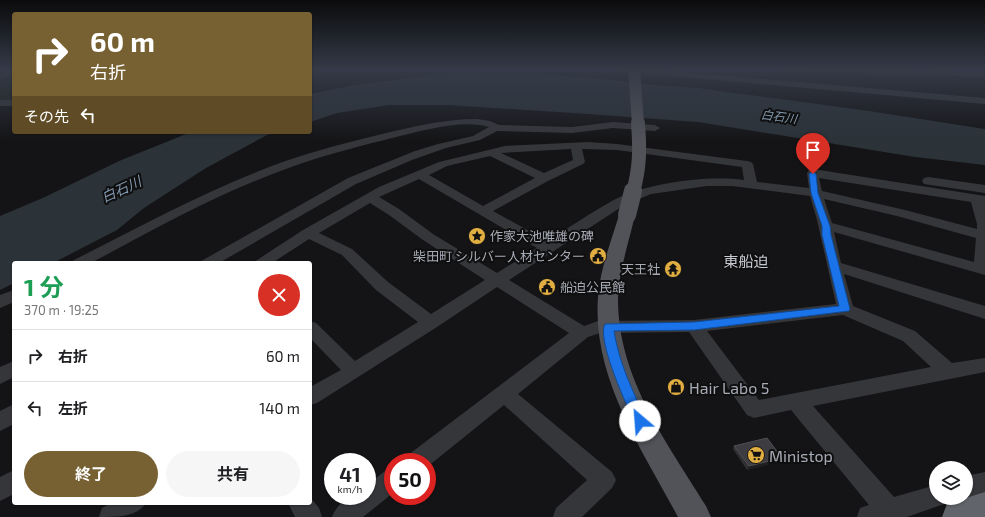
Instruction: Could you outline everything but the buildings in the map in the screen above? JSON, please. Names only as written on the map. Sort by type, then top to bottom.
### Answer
[{"type":"highway","points":[[960,517],[985,509]]},
{"type":"main road","points":[[636,93],[640,143],[639,170],[610,278],[608,327],[616,362],[629,398],[640,421],[696,517]]},
{"type":"street","points":[[894,93],[985,101]]},
{"type":"street","points":[[943,93],[948,96]]},
{"type":"street","points":[[0,103],[12,103]]},
{"type":"street","points":[[83,261],[234,186],[264,173],[302,160],[368,141],[426,127],[476,121],[491,124],[495,126],[495,128]]},
{"type":"street","points":[[212,261],[352,181],[435,148],[478,137],[492,131],[495,128],[572,130],[614,125],[656,128]]},
{"type":"street","points":[[265,261],[308,233],[383,190],[442,164],[506,149],[588,145],[617,147],[747,164],[751,184]]},
{"type":"street","points":[[485,210],[544,178],[579,162],[576,146]]},
{"type":"street","points":[[490,152],[544,178]]},
{"type":"street","points":[[419,174],[485,210],[548,248]]},
{"type":"street","points":[[826,226],[983,269],[984,219],[982,196],[813,174],[815,193],[826,226],[845,309]]},
{"type":"street","points":[[312,396],[431,323],[618,203],[643,192],[707,182],[751,184],[815,193],[900,213],[984,236]]},
{"type":"street","points":[[371,198],[394,212],[428,237],[582,333]]},
{"type":"street","points":[[308,233],[347,252],[382,286],[431,323]]},
{"type":"street","points":[[835,266],[981,311],[985,314]]},
{"type":"street","points":[[0,302],[12,296]]},
{"type":"street","points":[[428,453],[582,333],[598,327],[694,326],[845,309],[909,336],[948,371]]},
{"type":"street","points":[[694,326],[754,409],[985,365]]},
{"type":"street","points":[[312,329],[354,371]]},
{"type":"street","points":[[0,376],[12,369]]},
{"type":"street","points":[[505,394],[604,480],[565,517]]},
{"type":"street","points":[[796,401],[884,515],[929,499]]},
{"type":"street","points":[[0,422],[12,414]]},
{"type":"street","points":[[0,490],[12,482]]},
{"type":"street","points":[[973,486],[985,483]]},
{"type":"street","points":[[344,517],[384,486]]},
{"type":"street","points":[[111,517],[131,505]]},
{"type":"street","points":[[301,505],[310,517]]},
{"type":"shaded area","points":[[0,93],[12,93],[12,102],[0,102]]},
{"type":"water","name":"白石川","points":[[736,93],[869,111],[985,129],[985,165],[915,157],[698,122],[588,114],[448,105],[389,105],[337,113],[312,121],[312,94]]},
{"type":"water","name":"白石川","points":[[186,134],[270,134],[206,168],[144,208],[117,230],[57,261],[12,261],[12,284],[0,290],[0,216],[45,197],[119,161]]},
{"type":"place","name":"作家大池唯雄の碑","points":[[477,236]]},
{"type":"place","name":"柴田町 シルバー人材センター","points":[[598,256]]},
{"type":"place","name":"天王社","points":[[673,269]]},
{"type":"place","name":"船迫公民館","points":[[547,287]]},
{"type":"place","name":"Hair Labo 5","points":[[676,387]]},
{"type":"place","name":"Ministop","points":[[756,455]]},
{"type":"district","name":"東船迫","points":[[746,261]]},
{"type":"route","points":[[640,421],[620,375],[611,344],[608,327],[694,326],[845,309],[826,226],[815,193],[813,174]]}]
